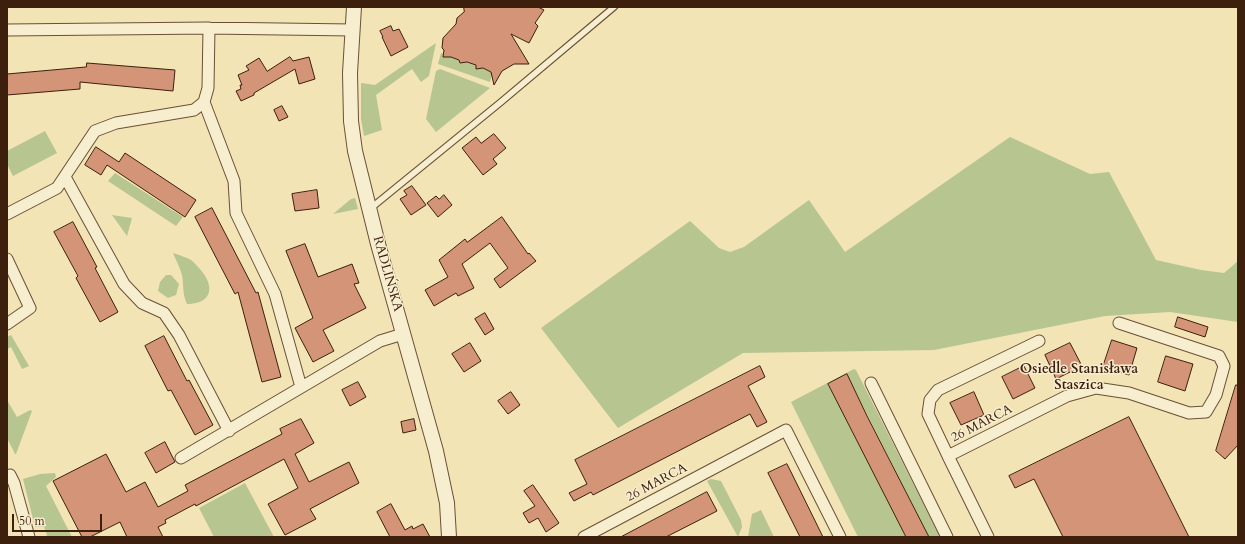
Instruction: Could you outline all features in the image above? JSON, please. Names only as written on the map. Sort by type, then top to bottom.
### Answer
[{"type":"street","name":"RADLIŃSKA","points":[[354,7],[350,73],[351,121],[355,151],[369,209],[436,451],[447,503],[449,537]]},
{"type":"street","points":[[7,214],[57,188],[95,131],[116,123],[194,110],[204,102],[208,88],[210,28]]},
{"type":"street","points":[[7,30],[210,28],[352,30]]},
{"type":"street","points":[[204,102],[234,181],[236,213],[275,294],[301,387]]},
{"type":"street","points":[[65,177],[124,284],[142,304],[164,313],[179,335],[229,430]]},
{"type":"street","points":[[7,259],[30,308],[7,324]]},
{"type":"street","name":"26 MARCA","points":[[988,537],[948,456],[1067,396],[1096,388],[1129,393],[1189,413],[1206,412],[1216,395],[1224,366],[1219,356],[1119,323]]},
{"type":"street","points":[[181,458],[255,416],[301,387],[380,341],[404,334]]},
{"type":"street","points":[[948,456],[928,414],[930,400],[938,390],[1039,341]]},
{"type":"street","points":[[871,383],[947,537]]},
{"type":"street","name":"26 MARCA","points":[[584,537],[786,430],[840,537]]},
{"type":"street","points":[[8,473],[14,483],[29,537]]},
{"type":"lane","points":[[369,209],[501,102],[614,7]]},
{"type":"green space","points":[[436,43],[429,76],[421,82],[412,69],[376,95],[382,130],[364,136],[361,119],[361,83],[375,85]]},
{"type":"green space","points":[[441,53],[444,54],[444,57],[445,54],[459,60],[460,63],[462,63],[461,61],[476,65],[476,69],[478,69],[478,66],[491,72],[492,75],[490,82],[438,64]]},
{"type":"green space","points":[[440,69],[490,88],[436,132],[426,119],[436,71]]},
{"type":"green space","points":[[45,131],[57,153],[13,176],[7,164],[7,151]]},
{"type":"green space","points":[[1010,137],[1090,174],[1109,172],[1156,260],[1201,270],[1224,273],[1238,261],[1238,322],[1170,312],[1105,316],[934,350],[743,353],[618,428],[541,328],[690,221],[719,248],[730,252],[744,247],[809,200],[845,252]]},
{"type":"green space","points":[[115,173],[183,217],[176,226],[108,181]]},
{"type":"green space","points":[[355,198],[358,209],[333,214],[351,199]]},
{"type":"green space","points":[[112,215],[132,218],[127,236]]},
{"type":"green space","points":[[173,253],[191,260],[204,273],[209,286],[209,292],[207,297],[202,301],[187,304],[185,300],[182,275]]},
{"type":"green space","points":[[166,275],[171,275],[179,284],[176,295],[168,298],[158,291],[160,282]]},
{"type":"green space","points":[[11,335],[29,366],[22,369],[11,347],[7,349],[7,337]]},
{"type":"green space","points":[[854,369],[856,370],[940,537],[929,537],[847,375],[828,384],[906,537],[858,537],[791,402]]},
{"type":"green space","points":[[7,400],[17,417],[30,410],[32,411],[16,454],[7,438]]},
{"type":"green space","points":[[55,473],[56,477],[46,486],[72,537],[46,537],[47,535],[44,527],[35,527],[23,479],[40,474]]},
{"type":"green space","points":[[711,479],[721,481],[741,520],[742,527],[738,537],[707,481]]},
{"type":"green space","points":[[245,483],[274,537],[214,537],[199,508]]},
{"type":"green space","points":[[761,510],[774,537],[748,537],[752,514]]},
{"type":"building","points":[[464,7],[538,7],[544,10],[535,23],[538,26],[529,43],[511,34],[529,64],[514,64],[502,71],[494,85],[491,72],[483,68],[476,69],[476,65],[467,62],[460,63],[459,60],[451,57],[443,57],[443,38],[456,24],[457,18],[464,12]]},
{"type":"building","points":[[391,26],[393,31],[399,29],[408,47],[391,56],[380,31]]},
{"type":"building","points":[[290,57],[293,61],[309,57],[315,79],[299,84],[295,69],[254,93],[254,95],[241,101],[236,91],[241,89],[240,85],[242,85],[238,75],[249,70],[246,66],[259,58],[267,71]]},
{"type":"building","points":[[87,63],[175,70],[173,91],[80,82],[80,89],[7,95],[7,74],[86,67]]},
{"type":"building","points":[[282,106],[288,117],[279,121],[274,110]]},
{"type":"building","points":[[494,134],[506,148],[493,159],[497,164],[483,175],[462,148],[476,137],[481,143]]},
{"type":"building","points":[[96,147],[119,162],[125,153],[196,200],[185,217],[107,165],[101,175],[85,165]]},
{"type":"building","points":[[412,186],[426,205],[411,215],[400,199],[407,195],[404,191]]},
{"type":"building","points":[[317,190],[319,208],[295,211],[292,194]]},
{"type":"building","points":[[444,195],[452,205],[438,217],[427,203],[436,196],[439,199]]},
{"type":"building","points":[[212,208],[256,293],[258,292],[281,377],[262,382],[238,292],[235,294],[195,217]]},
{"type":"building","points":[[502,217],[528,254],[529,253],[536,261],[500,288],[494,279],[508,268],[490,243],[462,264],[474,288],[458,296],[456,293],[434,306],[425,290],[448,277],[439,260],[465,239],[467,242]]},
{"type":"building","points":[[73,222],[97,267],[95,268],[118,312],[100,322],[76,278],[78,276],[54,232]]},
{"type":"building","points":[[305,244],[318,277],[352,264],[359,283],[354,284],[366,308],[323,330],[334,351],[313,362],[295,328],[313,318],[286,251]]},
{"type":"building","points":[[485,313],[494,329],[485,335],[475,319]]},
{"type":"building","points":[[1178,317],[1208,327],[1205,337],[1175,327]]},
{"type":"building","points":[[164,336],[187,381],[189,380],[213,425],[195,435],[171,390],[168,391],[145,346]]},
{"type":"building","points":[[1112,340],[1137,348],[1129,375],[1103,367]]},
{"type":"building","points":[[470,343],[481,361],[464,372],[452,354]]},
{"type":"building","points":[[1070,343],[1082,366],[1056,379],[1045,355]]},
{"type":"building","points":[[1166,356],[1193,364],[1185,391],[1158,382]]},
{"type":"building","points":[[760,366],[765,377],[748,386],[767,422],[757,427],[750,414],[593,495],[591,492],[574,501],[569,493],[587,484],[575,460]]},
{"type":"building","points":[[1024,366],[1035,388],[1013,399],[1002,377]]},
{"type":"building","points":[[847,374],[929,537],[906,537],[828,384]]},
{"type":"building","points":[[358,382],[366,397],[350,406],[342,390]]},
{"type":"building","points":[[1236,385],[1238,385],[1238,445],[1225,459],[1216,451]]},
{"type":"building","points":[[511,392],[520,405],[508,414],[498,401]]},
{"type":"building","points":[[974,392],[984,415],[961,425],[950,403]]},
{"type":"building","points":[[1129,417],[1189,537],[1063,537],[1034,479],[1015,488],[1009,476]]},
{"type":"building","points":[[301,419],[314,443],[295,454],[309,482],[349,462],[359,483],[310,509],[316,519],[285,535],[268,504],[298,488],[284,459],[196,506],[195,504],[165,520],[166,523],[158,527],[163,537],[127,537],[120,522],[90,537],[82,537],[53,481],[106,454],[126,492],[145,482],[158,507],[188,491],[185,485],[282,434],[280,429]]},
{"type":"building","points":[[414,419],[416,430],[403,433],[401,422]]},
{"type":"building","points":[[165,442],[175,462],[156,473],[145,453]]},
{"type":"building","points":[[787,464],[823,537],[800,537],[768,473]]},
{"type":"building","points":[[533,485],[559,523],[546,532],[538,518],[529,523],[523,513],[535,506],[524,491]]},
{"type":"building","points":[[707,492],[717,511],[666,537],[621,537]]},
{"type":"building","points":[[391,504],[405,530],[412,526],[413,529],[423,524],[430,537],[390,537],[377,512]]},
{"type":"district","name":"Osiedle Stanisława Staszica","points":[[1079,378]]}]
